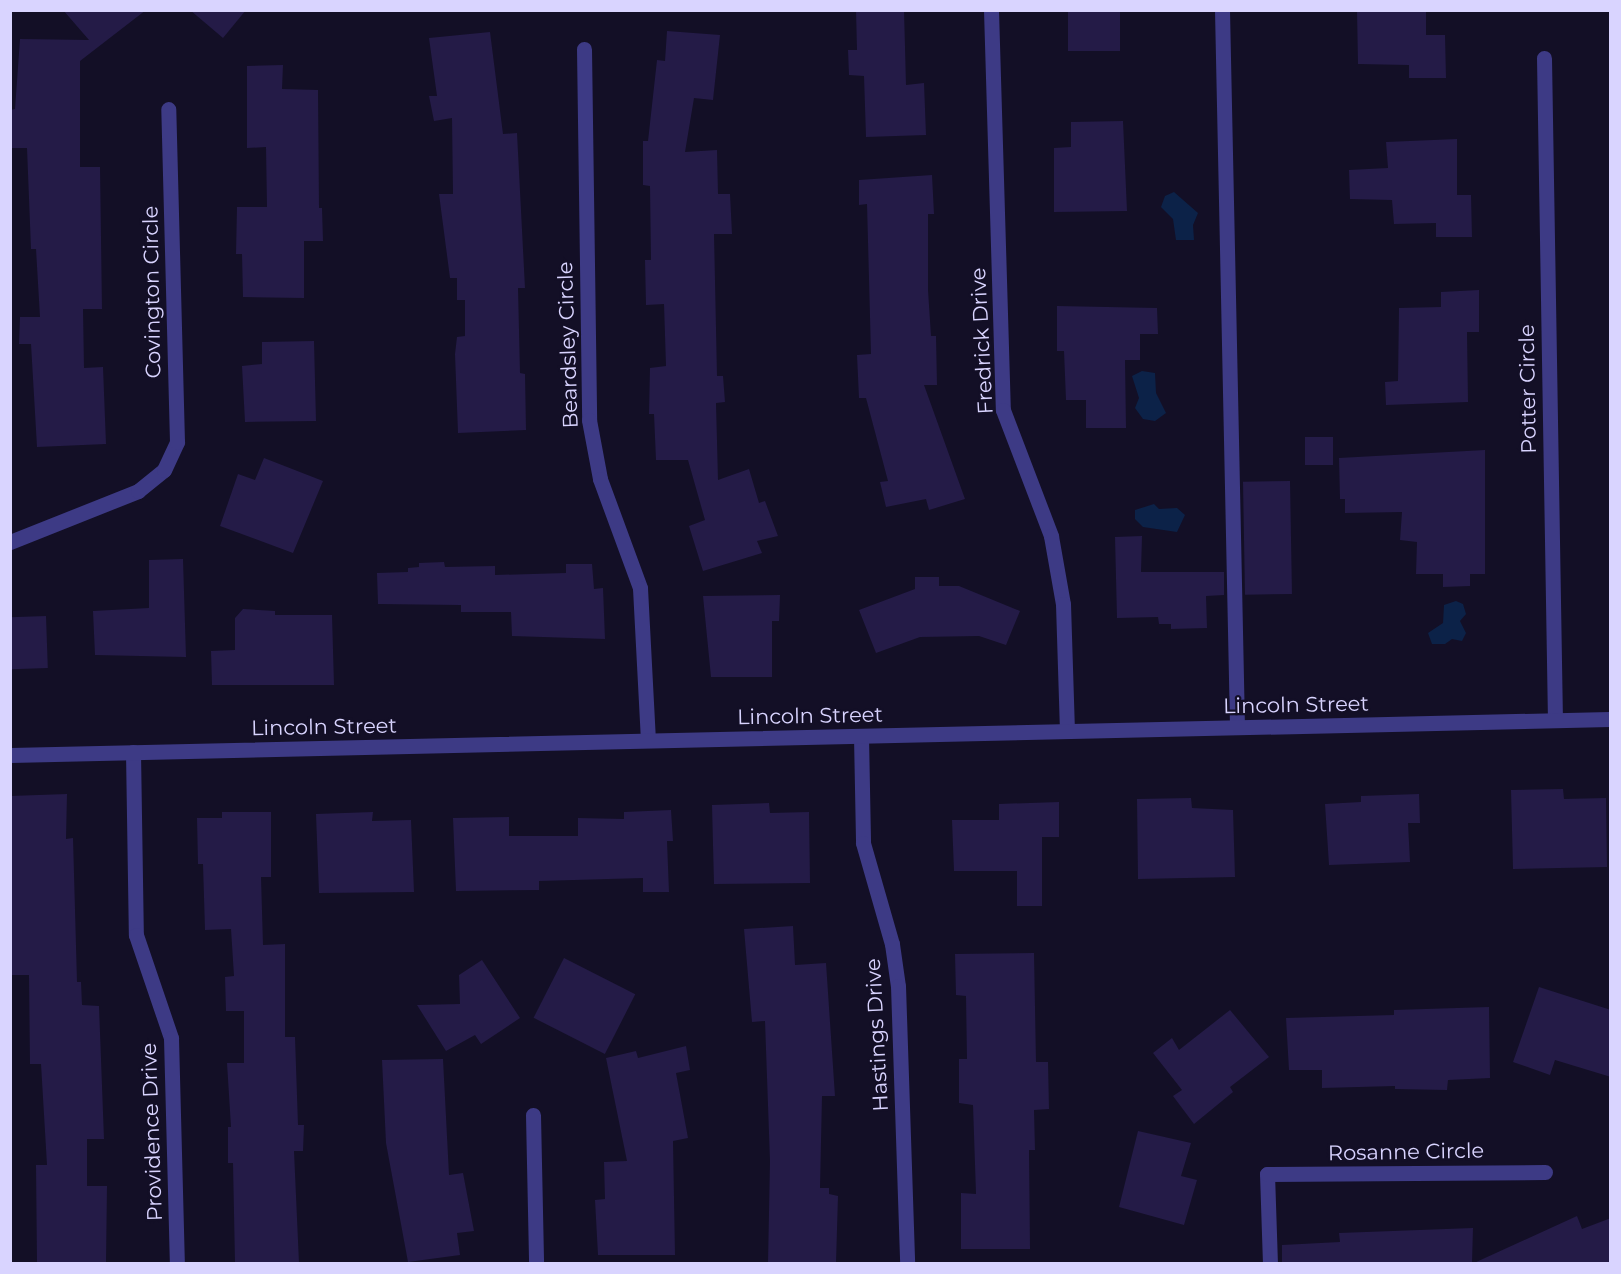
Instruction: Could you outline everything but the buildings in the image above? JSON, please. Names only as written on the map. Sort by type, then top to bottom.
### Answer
[{"type":"street","name":"Fredrick Drive","points":[[991,10],[1003,410],[1051,536],[1063,604],[1067,731]]},
{"type":"street","points":[[1222,10],[1238,727]]},
{"type":"street","name":"Beardsley Circle","points":[[584,48],[589,420],[600,479],[640,588],[648,740]]},
{"type":"street","name":"Potter Circle","points":[[1544,58],[1555,720]]},
{"type":"street","name":"Covington Circle","points":[[10,542],[138,491],[164,471],[177,442],[168,109]]},
{"type":"street","name":"Lincoln Street","points":[[10,755],[1611,718]]},
{"type":"street","name":"Hastings Drive","points":[[861,736],[863,843],[892,944],[898,986],[907,1263]]},
{"type":"street","name":"Providence Drive","points":[[133,752],[136,935],[171,1038],[177,1263]]},
{"type":"street","points":[[533,1115],[536,1263]]},
{"type":"street","name":"Rosanne Circle","points":[[1270,1263],[1267,1174],[1545,1172]]},
{"type":"water","points":[[1174,192],[1198,213],[1193,225],[1194,240],[1176,240],[1173,219],[1161,207],[1165,196]]},
{"type":"water","points":[[1142,371],[1155,373],[1156,393],[1166,413],[1155,421],[1143,419],[1135,408],[1139,398],[1132,376]]},
{"type":"water","points":[[1154,504],[1159,509],[1177,508],[1185,515],[1177,532],[1143,527],[1135,519],[1135,510]]},
{"type":"water","points":[[1456,601],[1463,604],[1466,614],[1460,621],[1466,633],[1462,641],[1452,639],[1445,644],[1432,644],[1428,633],[1443,623],[1444,605]]}]
